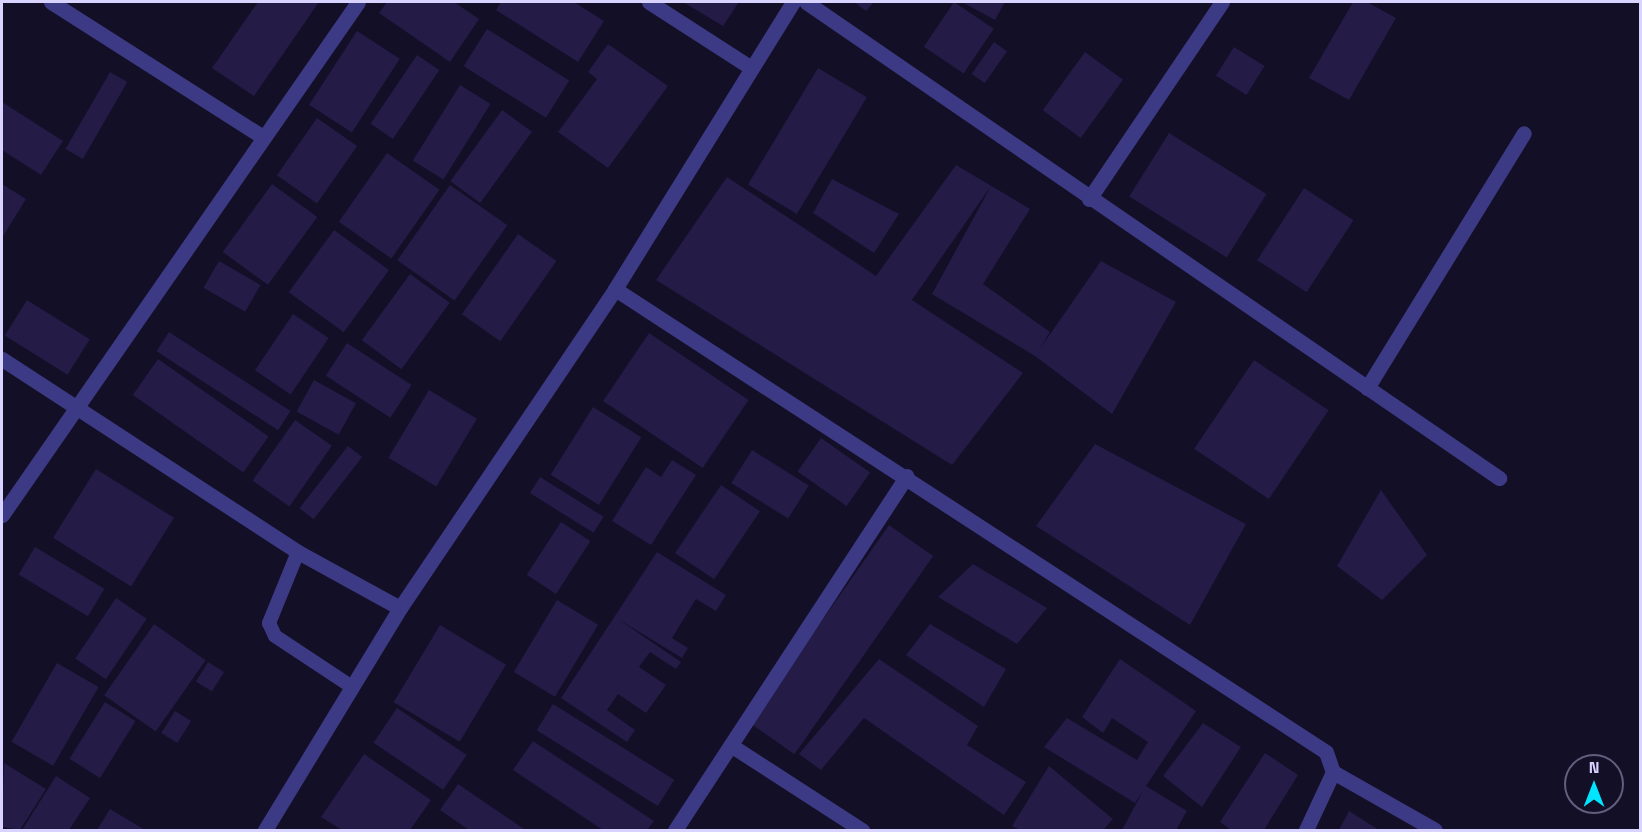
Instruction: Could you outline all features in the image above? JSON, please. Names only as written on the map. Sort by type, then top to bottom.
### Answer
[{"type":"street","points":[[51,2],[263,137]]},
{"type":"street","points":[[2,515],[75,405],[358,2]]},
{"type":"street","points":[[649,2],[750,67]]},
{"type":"street","points":[[265,831],[400,608],[615,289],[750,67],[793,2]]},
{"type":"street","points":[[806,2],[1089,199],[1499,478]]},
{"type":"street","points":[[1089,199],[1222,2]]},
{"type":"street","points":[[1367,388],[1524,133]]},
{"type":"street","points":[[615,289],[907,476],[1326,752],[1333,772],[1435,831]]},
{"type":"street","points":[[2,359],[298,552],[400,608]]},
{"type":"street","points":[[675,831],[907,476]]},
{"type":"street","points":[[732,746],[862,831]]},
{"type":"street","points":[[1306,831],[1333,772]]},
{"type":"lane","points":[[298,552],[269,624],[275,636],[352,687]]},
{"type":"building","points":[[258,2],[319,2],[254,96],[212,68]]},
{"type":"building","points":[[387,2],[454,2],[479,19],[450,62],[379,13]]},
{"type":"building","points":[[501,2],[574,2],[604,21],[578,62],[496,10]]},
{"type":"building","points":[[683,2],[739,2],[723,26]]},
{"type":"building","points":[[854,2],[874,2],[866,11]]},
{"type":"building","points":[[954,2],[994,29],[964,74],[924,47]]},
{"type":"building","points":[[962,2],[1005,2],[995,20]]},
{"type":"building","points":[[1353,2],[1367,2],[1396,18],[1349,100],[1309,78]]},
{"type":"building","points":[[487,29],[569,80],[546,118],[464,66]]},
{"type":"building","points":[[357,31],[400,59],[352,133],[309,105]]},
{"type":"building","points":[[994,42],[1007,51],[985,83],[972,74]]},
{"type":"building","points":[[608,44],[668,86],[608,168],[558,132],[597,79],[588,72]]},
{"type":"building","points":[[1234,47],[1265,66],[1247,95],[1216,76]]},
{"type":"building","points":[[1085,52],[1123,80],[1081,138],[1043,110]]},
{"type":"building","points":[[417,55],[439,70],[393,139],[371,124]]},
{"type":"building","points":[[818,68],[867,97],[797,214],[748,185]]},
{"type":"building","points":[[110,72],[127,82],[83,159],[66,149]]},
{"type":"building","points":[[460,85],[491,104],[443,180],[413,160]]},
{"type":"building","points":[[2,102],[63,141],[41,175],[2,150]]},
{"type":"building","points":[[502,110],[532,132],[480,203],[450,181]]},
{"type":"building","points":[[317,118],[357,146],[317,203],[277,175]]},
{"type":"building","points":[[1169,133],[1267,194],[1227,258],[1129,197]]},
{"type":"building","points":[[387,153],[439,190],[391,259],[339,222]]},
{"type":"building","points":[[956,165],[1030,209],[983,284],[1050,332],[1039,350],[1101,261],[1176,302],[1112,414],[1035,356],[932,294],[991,186],[912,300],[1023,373],[952,465],[656,280],[727,177],[876,276]]},
{"type":"building","points":[[832,179],[899,214],[874,253],[813,213]]},
{"type":"building","points":[[2,184],[26,199],[2,238]]},
{"type":"building","points":[[272,184],[317,217],[268,285],[223,252]]},
{"type":"building","points":[[450,185],[507,225],[455,301],[397,260]]},
{"type":"building","points":[[1304,188],[1353,220],[1307,292],[1257,260]]},
{"type":"building","points":[[334,230],[389,270],[344,332],[289,292]]},
{"type":"building","points":[[518,234],[557,261],[500,341],[462,314]]},
{"type":"building","points":[[219,261],[261,285],[245,312],[204,288]]},
{"type":"building","points":[[410,274],[450,303],[401,369],[362,340]]},
{"type":"building","points":[[27,300],[90,339],[67,375],[5,336]]},
{"type":"building","points":[[293,314],[329,338],[291,394],[255,370]]},
{"type":"building","points":[[169,332],[291,411],[278,430],[156,351]]},
{"type":"building","points":[[649,333],[748,400],[703,468],[603,401]]},
{"type":"building","points":[[347,343],[412,385],[390,418],[326,376]]},
{"type":"building","points":[[158,359],[269,436],[243,472],[133,395]]},
{"type":"building","points":[[1254,360],[1329,410],[1269,499],[1194,449]]},
{"type":"building","points":[[314,380],[356,403],[339,435],[297,411]]},
{"type":"building","points":[[429,390],[477,419],[436,487],[388,458]]},
{"type":"building","points":[[593,407],[641,437],[599,505],[551,475]]},
{"type":"building","points":[[295,420],[332,446],[289,506],[253,481]]},
{"type":"building","points":[[821,438],[870,472],[847,506],[797,472]]},
{"type":"building","points":[[1095,444],[1246,524],[1190,625],[1036,526]]},
{"type":"building","points":[[348,446],[362,457],[314,519],[299,508]]},
{"type":"building","points":[[752,450],[809,486],[788,519],[731,483]]},
{"type":"building","points":[[672,460],[696,475],[651,545],[612,521],[646,467],[661,477]]},
{"type":"building","points":[[96,469],[174,518],[131,586],[53,538]]},
{"type":"building","points":[[540,477],[604,517],[594,533],[530,493]]},
{"type":"building","points":[[721,485],[760,511],[714,579],[675,553]]},
{"type":"building","points":[[1381,490],[1427,555],[1382,600],[1337,566]]},
{"type":"building","points":[[561,522],[590,541],[556,594],[527,575]]},
{"type":"building","points":[[889,525],[933,556],[794,754],[750,723]]},
{"type":"building","points":[[35,547],[104,589],[88,616],[19,574]]},
{"type":"building","points":[[657,552],[726,595],[716,611],[696,599],[672,638],[688,648],[682,658],[618,619],[681,662],[676,669],[650,652],[639,667],[666,685],[646,713],[618,694],[607,710],[635,730],[627,742],[561,698]]},
{"type":"building","points":[[973,564],[1047,608],[1017,644],[938,597]]},
{"type":"building","points":[[116,598],[147,619],[106,679],[75,659]]},
{"type":"building","points":[[557,600],[598,625],[555,697],[514,672]]},
{"type":"building","points":[[154,624],[206,660],[156,731],[104,695]]},
{"type":"building","points":[[930,624],[1006,669],[984,707],[906,655]]},
{"type":"building","points":[[440,625],[506,665],[460,742],[394,702]]},
{"type":"building","points":[[879,659],[978,726],[967,745],[1026,782],[1004,815],[864,718],[821,770],[799,754]]},
{"type":"building","points":[[1120,659],[1196,711],[1146,786],[1187,811],[1176,830],[1122,830],[1143,791],[1135,803],[1044,747],[1067,718],[1137,760],[1148,742],[1112,718],[1103,733],[1082,717]]},
{"type":"building","points":[[208,662],[224,672],[212,692],[196,682]]},
{"type":"building","points":[[57,663],[99,687],[53,766],[12,742]]},
{"type":"building","points":[[105,702],[136,721],[100,778],[69,759]]},
{"type":"building","points":[[553,704],[674,780],[658,806],[537,730]]},
{"type":"building","points":[[397,708],[467,755],[443,790],[374,743]]},
{"type":"building","points":[[175,711],[191,721],[177,743],[161,733]]},
{"type":"building","points":[[1203,723],[1241,747],[1202,807],[1163,776]]},
{"type":"building","points":[[533,741],[654,821],[647,830],[603,830],[513,770]]},
{"type":"building","points":[[1265,753],[1298,775],[1264,830],[1231,830],[1220,822]]},
{"type":"building","points":[[364,754],[431,800],[410,830],[342,830],[321,817]]},
{"type":"building","points":[[4,763],[46,789],[20,830],[2,827]]},
{"type":"building","points":[[1049,766],[1113,819],[1103,830],[1020,830],[1012,826]]},
{"type":"building","points":[[56,776],[90,798],[69,830],[22,830]]},
{"type":"building","points":[[458,784],[524,829],[469,830],[440,810]]},
{"type":"building","points":[[110,809],[145,830],[97,830]]},
{"type":"building","points":[[1349,811],[1379,830],[1339,830]]}]
